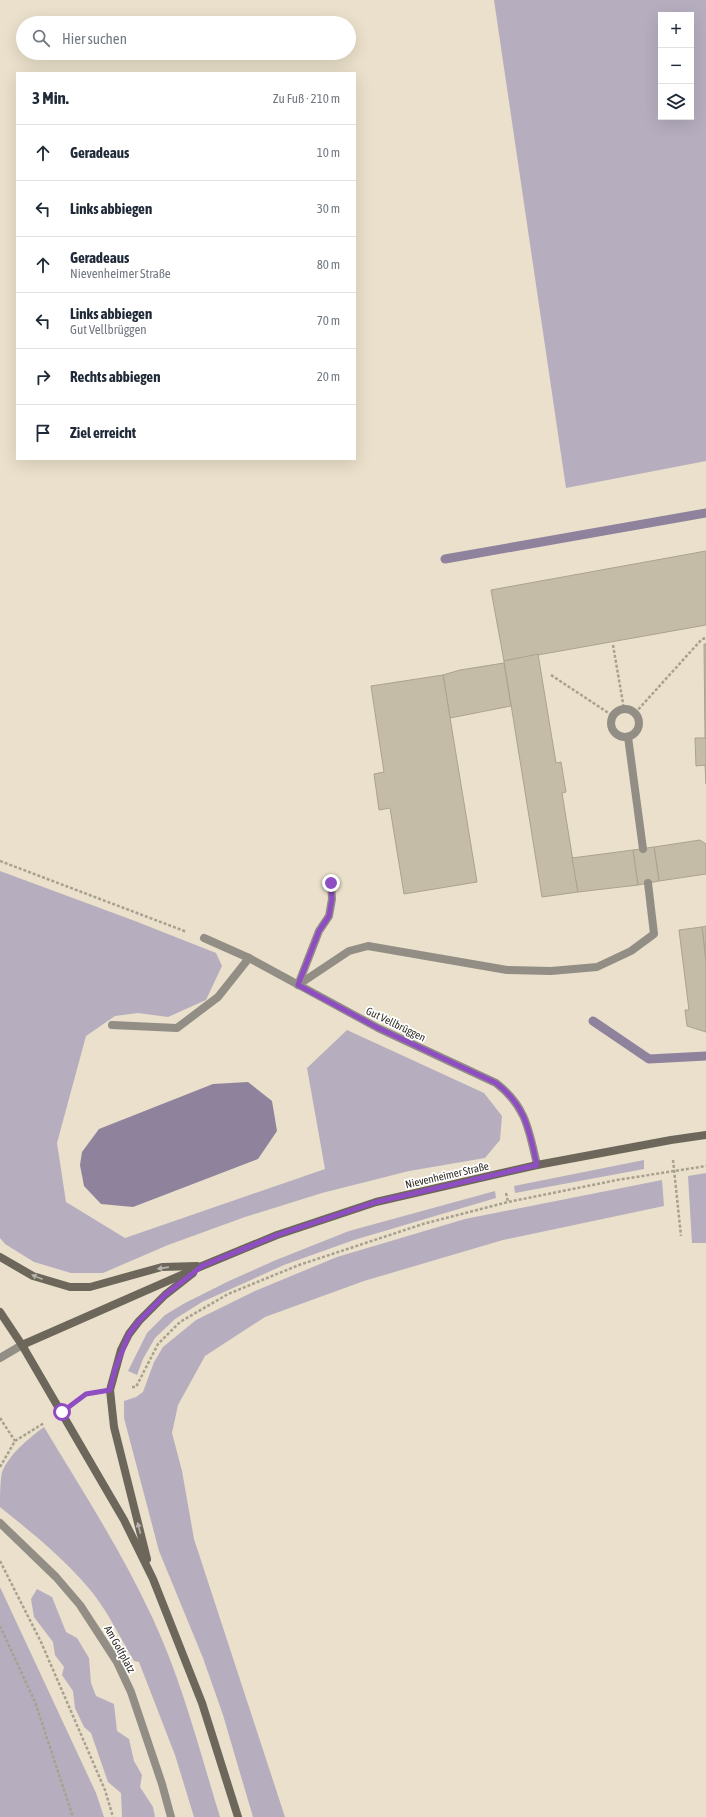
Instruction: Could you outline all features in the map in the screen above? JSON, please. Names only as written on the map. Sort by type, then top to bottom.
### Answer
[{"type":"main road","name":"Nievenheimer Straße","points":[[202,1266],[277,1235],[376,1202],[537,1165],[706,1135]]},
{"type":"main road","points":[[0,1257],[33,1276],[50,1282],[70,1287],[90,1288],[162,1267],[202,1266]]},
{"type":"main road","points":[[22,1345],[202,1266]]},
{"type":"main road","points":[[152,1579],[114,1427],[110,1390],[117,1363],[129,1334],[139,1321],[165,1295],[202,1266]]},
{"type":"main road","points":[[0,1312],[22,1345],[62,1412],[124,1520],[152,1579],[202,1703],[238,1817]]},
{"type":"street","points":[[624,709],[635,713],[640,721],[637,731],[628,737],[619,736],[613,730],[613,716],[617,712],[624,709]]},
{"type":"street","points":[[628,737],[643,849]]},
{"type":"street","points":[[298,985],[319,931],[329,916],[332,899],[331,883]]},
{"type":"street","points":[[298,985],[349,951],[368,946],[507,970],[551,970],[597,967],[631,952],[654,934],[648,883]]},
{"type":"street","name":"Gut Vellbrüggen","points":[[204,938],[249,958],[378,1028],[496,1083],[510,1093],[518,1106],[528,1130],[537,1165]]},
{"type":"street","points":[[112,1025],[176,1028],[218,997],[249,958]]},
{"type":"street","points":[[0,1358],[22,1345]]},
{"type":"street","name":"Am Golfplatz","points":[[0,1523],[56,1577],[80,1604],[117,1662],[130,1692],[162,1784],[171,1817]]},
{"type":"path","points":[[635,713],[702,639],[706,638]]},
{"type":"path","points":[[613,645],[624,709]]},
{"type":"path","points":[[551,675],[613,716]]},
{"type":"path","points":[[0,861],[204,938]]},
{"type":"path","points":[[671,1140],[681,1236]]},
{"type":"path","points":[[0,1467],[15,1441],[62,1412],[86,1394],[136,1387],[158,1344],[180,1322],[228,1294],[299,1265],[424,1224],[508,1202],[617,1180],[706,1166]]},
{"type":"path","points":[[0,1418],[15,1441]]},
{"type":"path","points":[[0,1561],[41,1642],[105,1790],[113,1817]]},
{"type":"path","points":[[0,1626],[35,1702],[73,1817]]},
{"type":"shaded area","points":[[494,0],[706,0],[706,461],[566,488]]},
{"type":"shaded area","points":[[0,871],[216,953],[222,966],[206,1000],[168,1017],[138,1013],[115,1016],[86,1036],[57,1143],[66,1202],[125,1238],[325,1169],[307,1068],[347,1030],[484,1093],[502,1116],[500,1140],[485,1158],[409,1171],[322,1193],[245,1217],[168,1245],[103,1273],[71,1273],[34,1262],[5,1244],[0,1238]]},
{"type":"shaded area","points":[[248,1082],[272,1101],[277,1131],[258,1159],[133,1207],[101,1204],[84,1186],[80,1165],[82,1152],[99,1129],[213,1084]]},
{"type":"shaded area","points":[[644,1160],[644,1169],[515,1193],[514,1186]]},
{"type":"shaded area","points":[[706,1173],[706,1243],[692,1243],[688,1176]]},
{"type":"shaded area","points":[[662,1180],[664,1206],[503,1240],[364,1281],[265,1317],[205,1356],[178,1405],[172,1433],[182,1471],[194,1539],[285,1817],[253,1817],[223,1715],[203,1658],[159,1551],[124,1418],[124,1401],[136,1397],[143,1392],[154,1362],[163,1347],[196,1320],[255,1291],[337,1257],[465,1219]]},
{"type":"shaded area","points":[[495,1191],[496,1198],[354,1240],[284,1265],[202,1302],[175,1319],[155,1338],[143,1359],[137,1375],[128,1371],[147,1333],[165,1315],[185,1303],[229,1281],[276,1260],[349,1231]]},
{"type":"shaded area","points":[[44,1427],[115,1545],[153,1619],[182,1692],[220,1817],[194,1817],[175,1755],[139,1662],[134,1661],[100,1603],[86,1585],[56,1554],[0,1507],[1,1476],[5,1465],[20,1447]]},
{"type":"shaded area","points":[[0,1587],[96,1793],[104,1817],[0,1817]]},
{"type":"shaded area","points":[[37,1589],[52,1597],[66,1632],[77,1638],[89,1658],[91,1683],[96,1696],[114,1704],[117,1731],[129,1739],[134,1761],[142,1775],[140,1787],[153,1807],[155,1817],[122,1817],[121,1793],[108,1782],[91,1733],[84,1727],[75,1708],[73,1691],[62,1675],[64,1667],[55,1655],[53,1642],[34,1617],[31,1599]]},
{"type":"building","points":[[706,551],[706,625],[504,661],[491,590]]},
{"type":"building","points":[[704,644],[706,644],[706,738],[705,738]]},
{"type":"building","points":[[538,654],[556,763],[561,762],[566,792],[562,793],[578,892],[542,897],[504,661]]},
{"type":"building","points":[[504,663],[511,706],[450,718],[443,675],[460,670]]},
{"type":"building","points":[[443,675],[477,882],[404,894],[390,808],[379,810],[374,774],[384,772],[371,686]]},
{"type":"building","points":[[695,738],[706,738],[706,784],[705,765],[696,766]]},
{"type":"building","points":[[700,840],[706,844],[706,874],[659,881],[654,847]]},
{"type":"building","points":[[654,847],[659,881],[638,885],[633,850]]},
{"type":"building","points":[[633,850],[638,885],[578,892],[572,858]]},
{"type":"building","points":[[706,926],[706,962],[702,927]]},
{"type":"building","points":[[702,927],[706,962],[706,1032],[687,1026],[685,1010],[689,1010],[679,930]]},
{"type":"waterway","points":[[445,559],[706,513]]},
{"type":"waterway","points":[[593,1021],[649,1059],[706,1056]]},
{"type":"route","points":[[62,1412],[86,1394],[110,1390],[121,1350],[129,1334],[139,1321],[165,1295],[202,1266],[277,1235],[376,1202],[537,1165],[528,1130],[518,1106],[510,1093],[496,1083],[378,1028],[298,985],[319,931],[329,916],[332,899],[331,883]]}]
